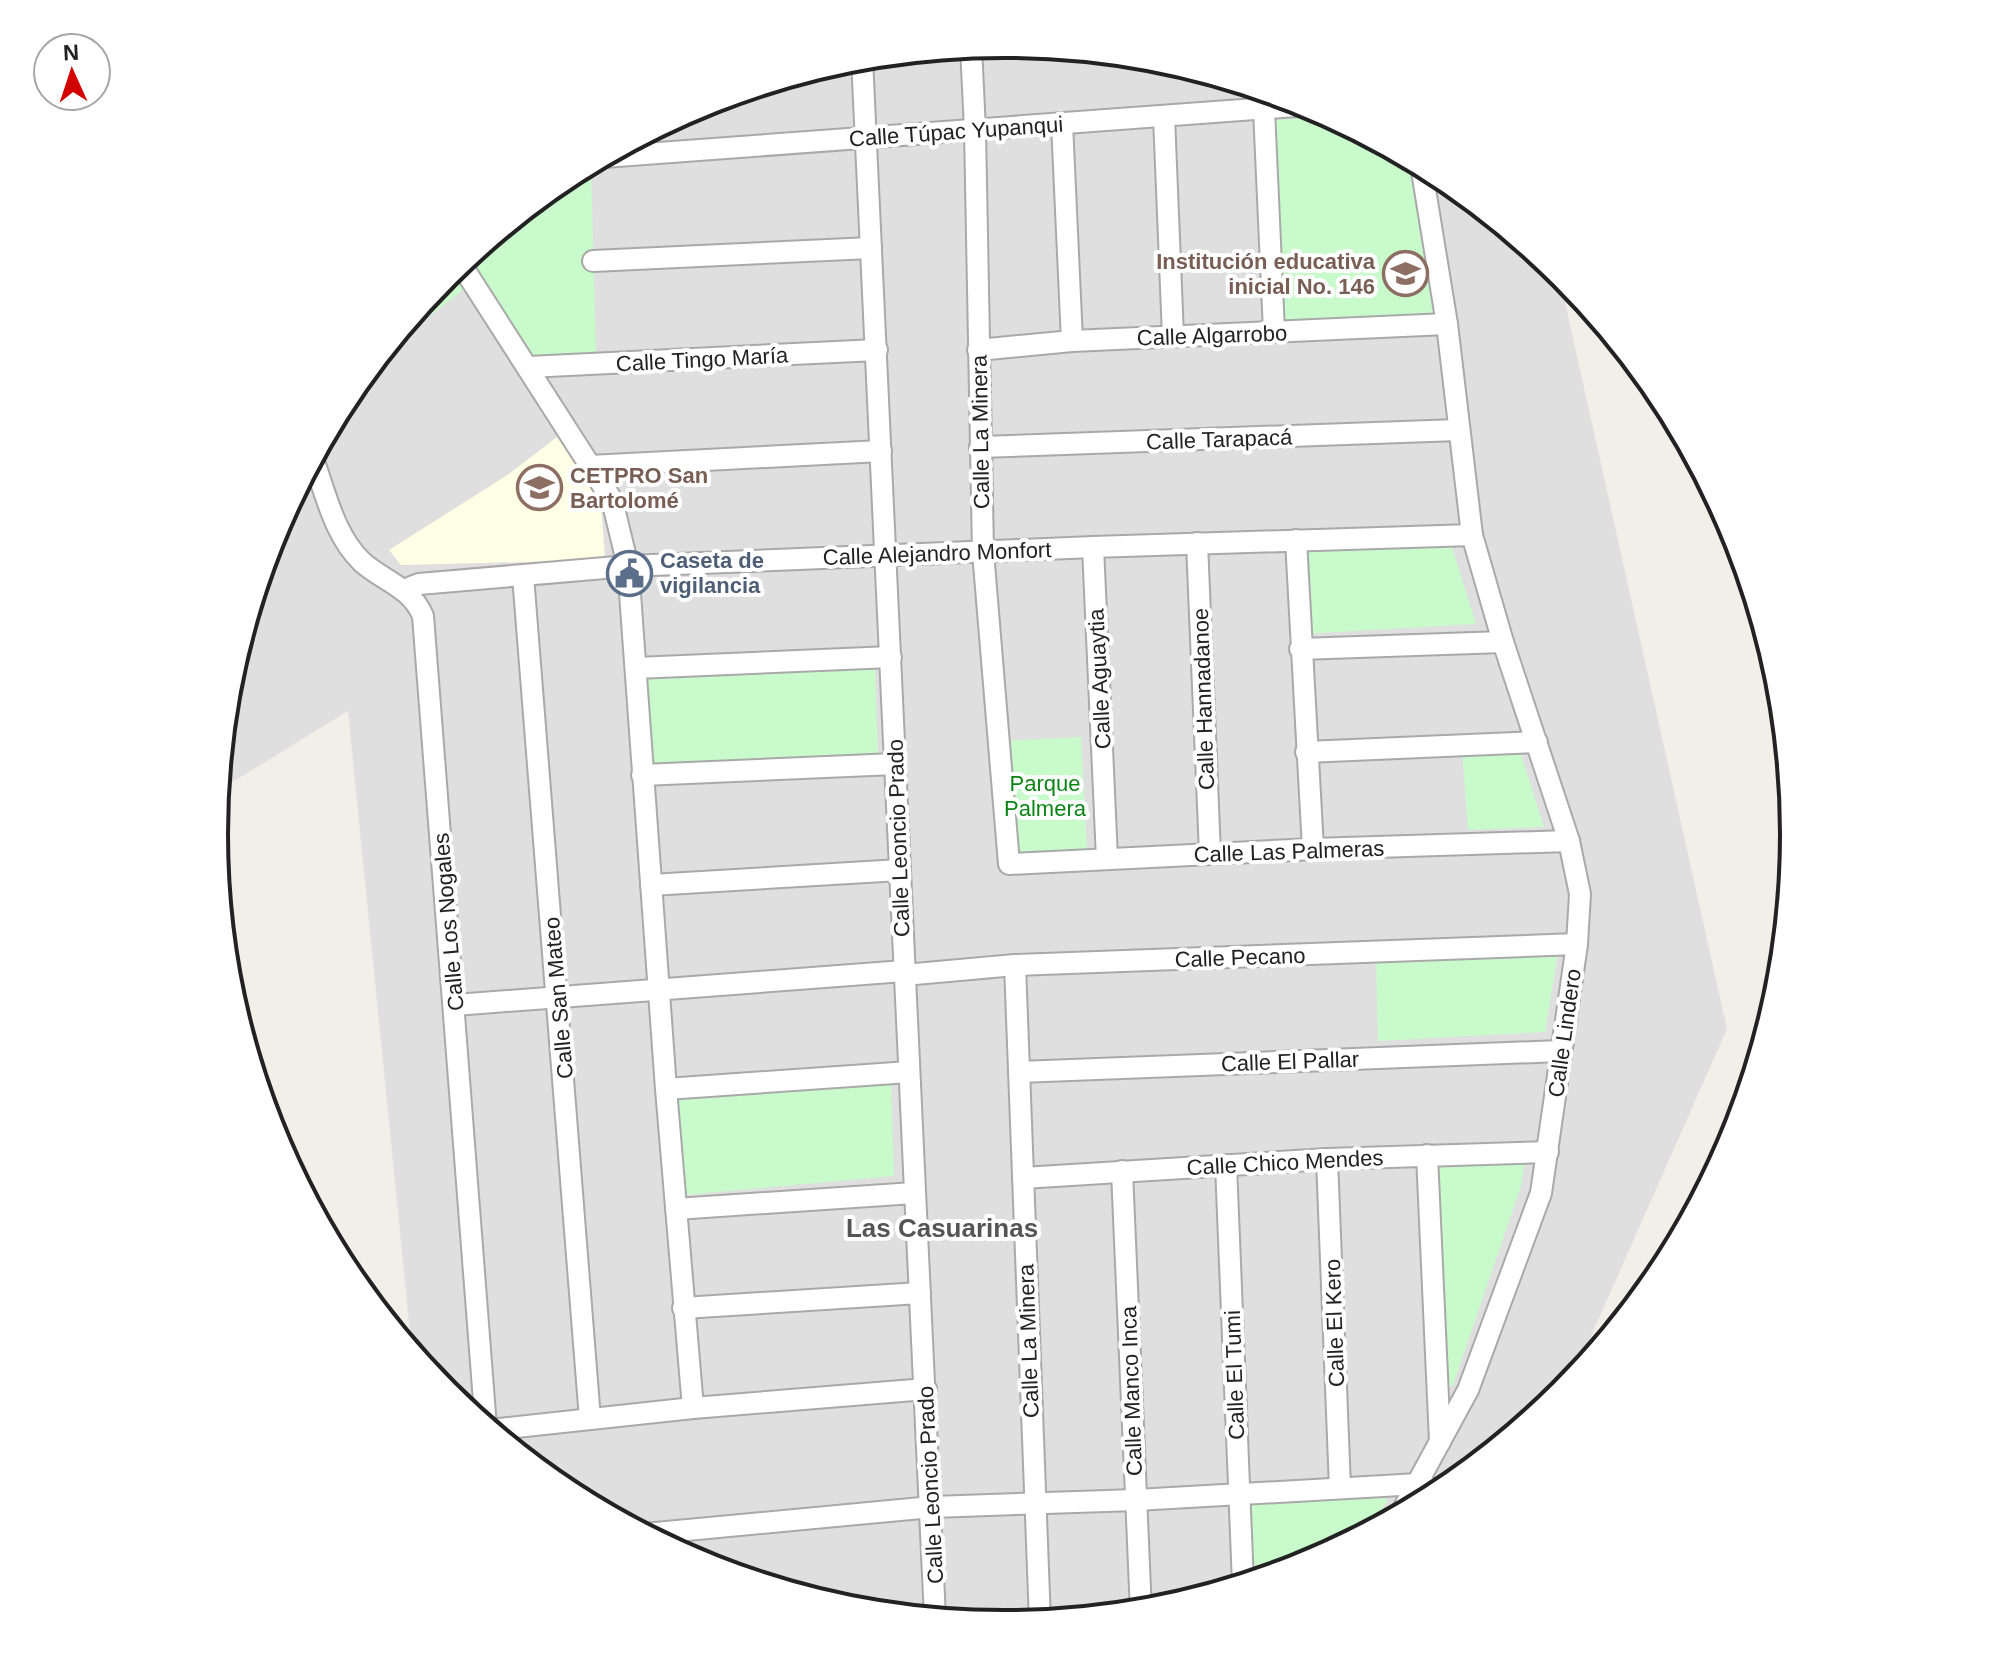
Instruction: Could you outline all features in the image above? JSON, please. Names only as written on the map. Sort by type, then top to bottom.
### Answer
[{"type":"street","name":"Calle La Minera","points":[[972,59],[983,552],[1009,864]]},
{"type":"street","name":"Calle Leoncio Prado","points":[[863,71],[935,1607]]},
{"type":"street","name":"Calle Túpac Yupanqui","points":[[629,155],[1277,108]]},
{"type":"street","points":[[1264,109],[1274,332]]},
{"type":"street","points":[[1164,117],[1173,336]]},
{"type":"street","points":[[1062,123],[1072,341]]},
{"type":"street","name":"Calle Lindero","points":[[1411,1495],[1468,1390],[1544,1184],[1577,944],[1580,894],[1569,841],[1503,642],[1472,535],[1447,324],[1424,181]]},
{"type":"street","points":[[593,261],[871,248]]},
{"type":"street","points":[[467,274],[612,500],[628,566],[658,988],[693,1408]]},
{"type":"street","name":"Calle Algarrobo","points":[[978,350],[1072,341],[1447,324]]},
{"type":"street","name":"Calle Tingo María","points":[[528,367],[877,350]]},
{"type":"street","name":"Calle Tarapacá","points":[[980,447],[1458,430]]},
{"type":"street","points":[[589,466],[881,451]]},
{"type":"street","points":[[318,472],[340,533],[363,563],[409,594]]},
{"type":"street","name":"Calle Alejandro Monfort","points":[[409,594],[411,587],[419,584],[628,566],[1472,535]]},
{"type":"street","points":[[1296,540],[1313,849]]},
{"type":"street","name":"Calle Hannadanoe","points":[[1197,543],[1210,854]]},
{"type":"street","name":"Calle Aguaytia","points":[[1093,547],[1107,859]]},
{"type":"street","name":"Calle San Mateo","points":[[523,576],[590,1419]]},
{"type":"street","name":"Calle Los Nogales","points":[[409,594],[423,616],[487,1412]]},
{"type":"street","points":[[1300,649],[1503,642]]},
{"type":"street","points":[[636,668],[891,657]]},
{"type":"street","points":[[1306,752],[1537,742]]},
{"type":"street","points":[[642,775],[895,764]]},
{"type":"street","name":"Calle Las Palmeras","points":[[1009,864],[1313,849],[1569,841]]},
{"type":"street","points":[[651,885],[900,870]]},
{"type":"street","name":"Calle Pecano","points":[[455,1005],[658,988],[1015,965],[1577,944]]},
{"type":"street","name":"Calle La Minera","points":[[1015,965],[1039,1610]]},
{"type":"street","name":"Calle El Pallar","points":[[1019,1072],[1561,1051]]},
{"type":"street","points":[[666,1089],[909,1072]]},
{"type":"street","name":"Calle Chico Mendes","points":[[1023,1178],[1327,1159],[1548,1152]]},
{"type":"street","points":[[1427,1155],[1440,1446]]},
{"type":"street","name":"Calle El Kero","points":[[1327,1159],[1340,1488]]},
{"type":"street","name":"Calle El Tumi","points":[[1226,1165],[1243,1574]]},
{"type":"street","name":"Calle Manco Inca","points":[[1122,1171],[1140,1598]]},
{"type":"street","points":[[676,1209],[914,1193]]},
{"type":"street","points":[[683,1308],[920,1293]]},
{"type":"street","points":[[503,1427],[926,1389]]},
{"type":"street","points":[[664,1532],[932,1507],[1136,1500],[1418,1484],[1426,1486]]},
{"type":"shaded area","name":"Las Casuarinas","points":[[1004,58],[1106,65],[1205,84],[1302,117],[1393,162],[1477,218],[1563,296],[1727,1029],[1585,1349],[1554,1384],[1477,1451],[1393,1507],[1302,1552],[1254,1570],[1205,1585],[1106,1604],[1004,1611],[954,1609],[853,1596],[804,1585],[707,1552],[616,1507],[573,1480],[532,1451],[455,1384],[410,1333],[348,711],[230,784],[243,683],[254,634],[287,537],[332,446],[388,362],[421,323],[455,285],[532,218],[616,162],[707,117],[804,84],[853,73],[903,65]]},
{"type":"shaded area","name":"CETPRO San Bartolomé","points":[[557,437],[601,502],[605,560],[401,565],[389,550],[509,474]]},
{"type":"green space","points":[[1304,118],[1348,138],[1411,174],[1433,315],[1282,322],[1274,120]]},
{"type":"green space","points":[[591,178],[596,353],[532,357],[474,268],[532,218]]},
{"type":"green space","points":[[460,281],[464,289],[421,323]]},
{"type":"green space","points":[[1449,538],[1476,624],[1303,634],[1300,546]]},
{"type":"green space","points":[[875,669],[878,757],[644,767],[636,678]]},
{"type":"green space","name":"Parque Palmera","points":[[1081,737],[1087,851],[1008,853],[1003,741]]},
{"type":"green space","points":[[1518,745],[1544,827],[1468,830],[1462,748]]},
{"type":"green space","points":[[1558,953],[1545,1032],[1378,1041],[1376,959]]},
{"type":"green space","points":[[891,1083],[894,1176],[675,1196],[668,1095]]},
{"type":"green space","points":[[1526,1155],[1521,1186],[1453,1385],[1446,1388],[1430,1161]]},
{"type":"green space","points":[[1383,1494],[1387,1501],[1380,1514],[1348,1531],[1244,1573],[1240,1500]]},
{"type":"water","points":[[1749,614],[1755,634],[1770,708]]},
{"type":"place","name":"Institución educativa inicial No. 146","points":[[1406,274]]},
{"type":"place","name":"CETPRO San Bartolomé","points":[[539,488]]},
{"type":"place","name":"Caseta de vigilancia","points":[[629,573]]},
{"type":"district","name":"Las Casuarinas","points":[[942,1228]]}]
